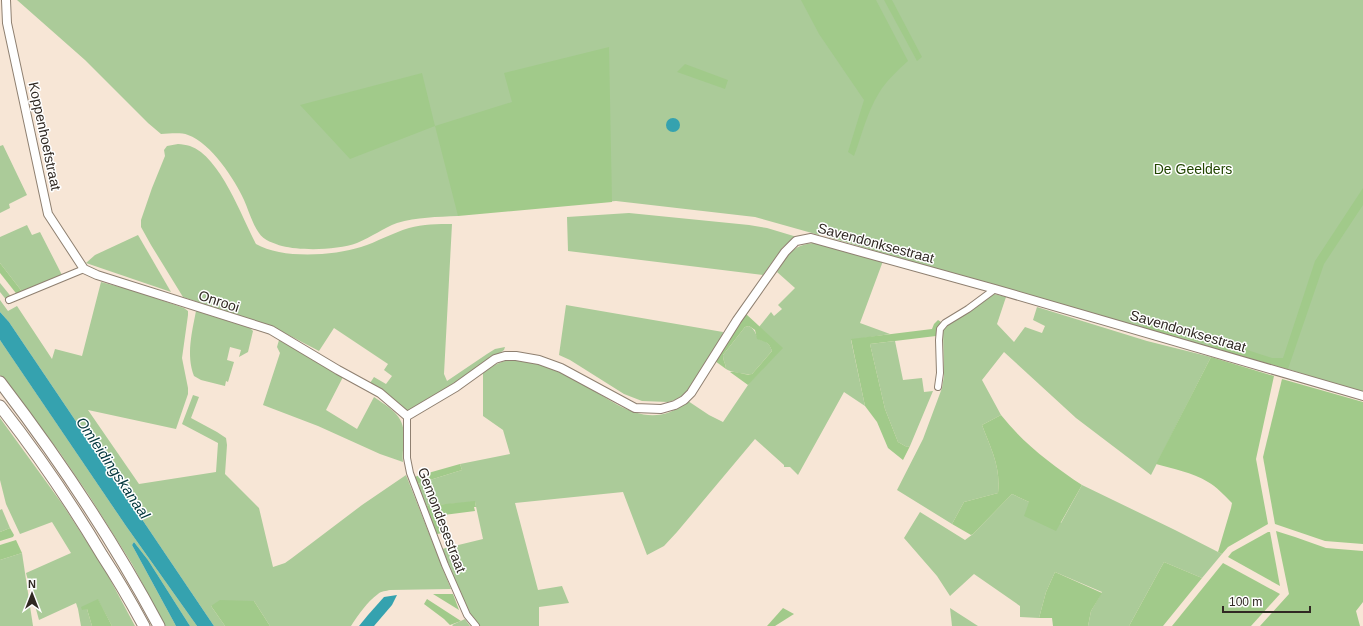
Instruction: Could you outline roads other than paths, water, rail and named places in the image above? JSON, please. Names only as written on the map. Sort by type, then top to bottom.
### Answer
[{"type":"highway","points":[[0,382],[38,432],[89,507],[126,566],[159,626]]},
{"type":"highway","points":[[0,406],[26,439],[77,515],[116,577],[144,626]]},
{"type":"street","name":"Koppenhoefstraat","points":[[6,0],[7,23],[48,214],[84,269]]},
{"type":"street","name":"Savendonksestraat","points":[[407,416],[456,387],[495,359],[505,356],[516,356],[539,360],[561,368],[635,408],[661,409],[675,405],[684,400],[691,393],[737,320],[785,252],[796,241],[805,238],[819,239],[1363,396]]},
{"type":"street","points":[[9,300],[84,269]]},
{"type":"street","name":"Onrooi","points":[[84,269],[104,277],[271,330],[380,393],[407,416]]},
{"type":"street","points":[[938,387],[940,373],[940,329],[945,323],[968,310],[995,289]]},
{"type":"street","name":"Gemondesestraat","points":[[407,416],[407,458],[410,473],[466,615],[476,626]]},
{"type":"water","points":[[673,118],[678,120],[680,125],[678,130],[673,132],[668,130],[666,125],[668,120]]},
{"type":"water","points":[[0,312],[9,322],[214,626],[197,626],[126,526],[0,340]]},
{"type":"water","points":[[134,542],[148,560],[190,626],[176,626],[132,545]]},
{"type":"water","points":[[397,595],[392,605],[374,626],[359,626],[384,597]]},
{"type":"park label","name":"De Geelders","points":[[1193,169]]},
{"type":"water label","name":"Omleidingskanaal","points":[[113,468]]}]
